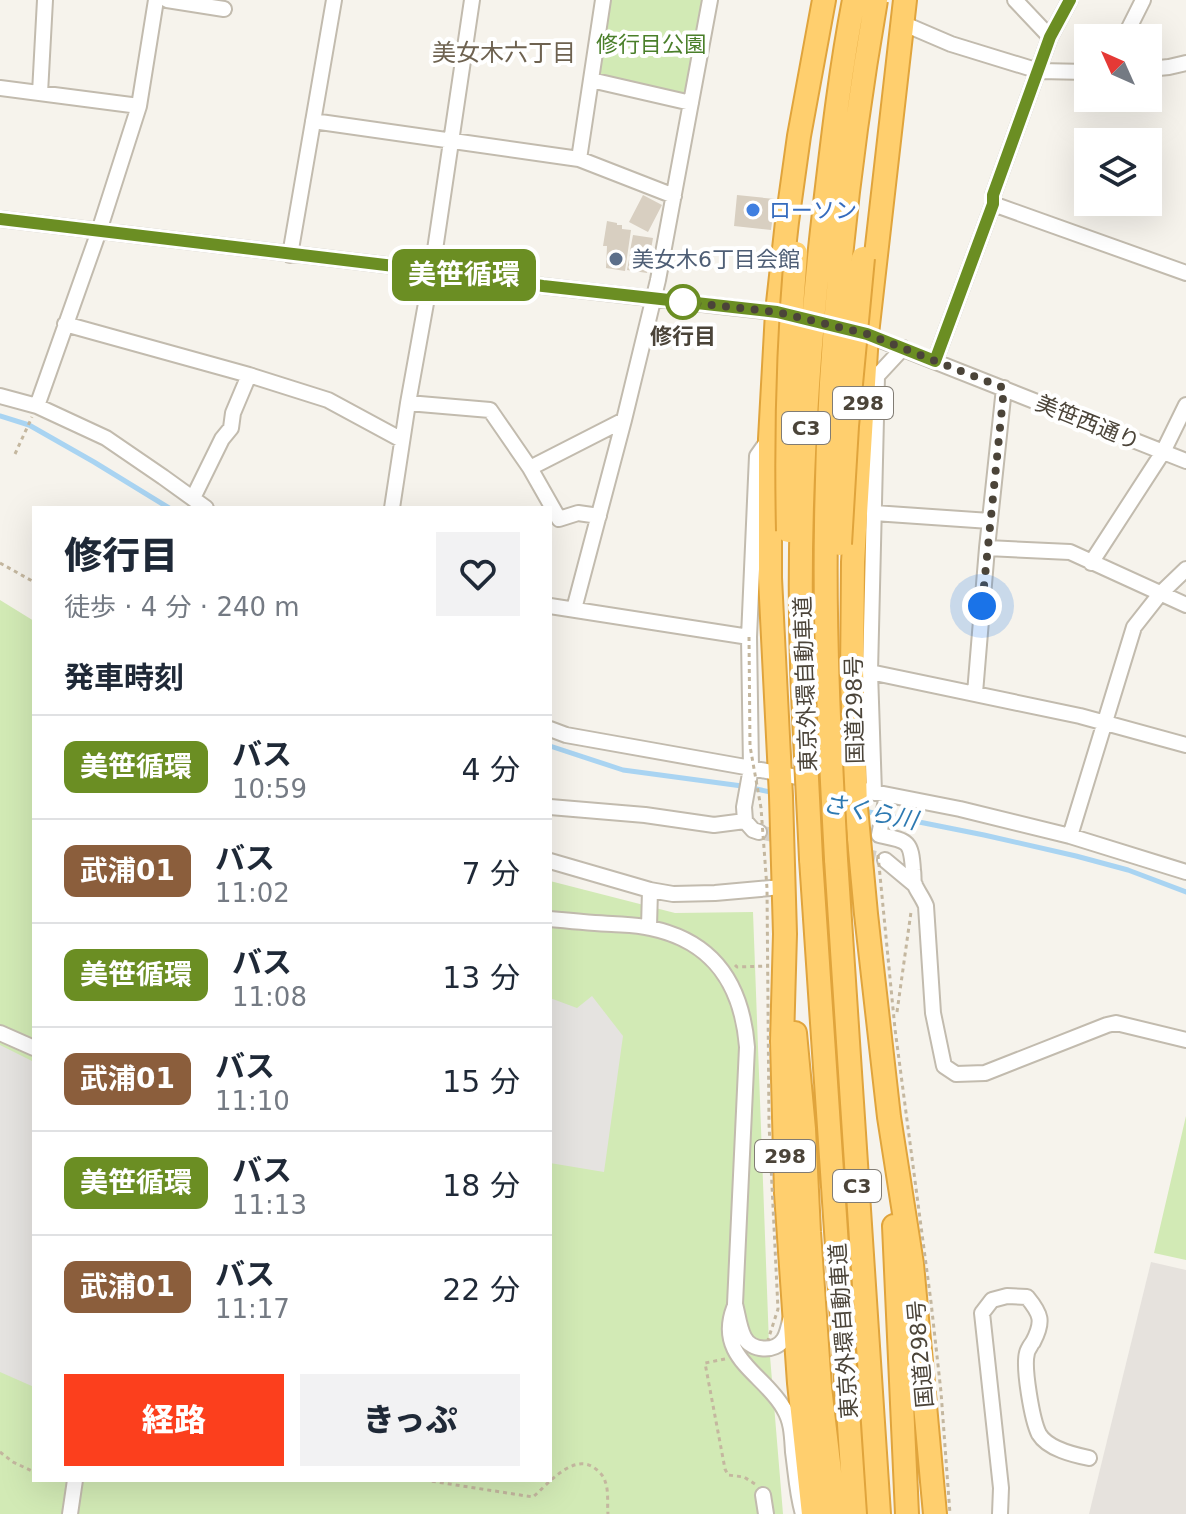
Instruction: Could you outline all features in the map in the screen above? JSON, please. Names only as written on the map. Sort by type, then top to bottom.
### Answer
[{"type":"highway","name":"298","points":[[813,1514],[786,1193],[782,1041],[785,934],[774,888],[780,785],[770,578],[770,439],[777,312],[799,136],[824,0]]},
{"type":"highway","points":[[802,664],[788,531],[788,359],[807,161],[836,0]]},
{"type":"highway","name":"東京外環自動車道","points":[[854,0],[829,170],[813,315],[802,528],[802,664],[811,859],[855,1514]]},
{"type":"highway","name":"東京外環自動車道","points":[[876,0],[841,259],[826,523],[829,717],[836,859],[879,1514]]},
{"type":"highway","points":[[829,717],[847,426],[895,0]]},
{"type":"highway","name":"国道298号","points":[[905,0],[867,334],[853,562],[852,678],[866,801],[866,914],[889,1117],[912,1264],[935,1514]]},
{"type":"highway","points":[[785,934],[804,1129],[820,1387],[835,1514]]},
{"type":"highway","points":[[889,1117],[907,1514]]},
{"type":"street","points":[[40,93],[45,0]]},
{"type":"street","points":[[35,410],[99,231],[139,106],[156,0]]},
{"type":"street","points":[[167,0],[224,9]]},
{"type":"street","points":[[290,255],[334,0]]},
{"type":"street","points":[[392,506],[432,270],[472,0]]},
{"type":"street","points":[[579,159],[603,0]]},
{"type":"street","points":[[574,609],[653,299],[710,0]]},
{"type":"street","points":[[1015,0],[1050,37]]},
{"type":"street","points":[[935,361],[1050,37],[1070,0]]},
{"type":"street","points":[[1131,24],[1143,0]]},
{"type":"street","points":[[902,23],[951,44],[1039,71],[1074,72]]},
{"type":"street","points":[[1162,68],[1186,63]]},
{"type":"street","points":[[591,80],[691,103]]},
{"type":"street","points":[[0,88],[139,106]]},
{"type":"street","points":[[313,121],[579,159],[674,196]]},
{"type":"street","points":[[993,204],[1186,273]]},
{"type":"street","name":"美笹西通り","points":[[0,219],[777,312],[867,334],[1186,461]]},
{"type":"street","points":[[65,324],[328,400],[402,440]]},
{"type":"street","points":[[903,348],[877,376],[866,801],[880,829],[879,835],[908,844],[912,851],[915,885]]},
{"type":"street","points":[[193,498],[222,439],[231,428],[233,413],[249,375]]},
{"type":"street","points":[[975,693],[1004,388]]},
{"type":"street","points":[[0,396],[106,438],[203,506]]},
{"type":"street","points":[[408,403],[490,410],[552,506]]},
{"type":"street","points":[[1091,563],[1163,452],[1186,405]]},
{"type":"street","points":[[530,468],[624,420]]},
{"type":"street","points":[[759,832],[753,830],[744,814],[750,772],[749,637],[757,456],[770,439]]},
{"type":"street","points":[[552,507],[559,519],[578,513],[599,516]]},
{"type":"street","points":[[874,513],[990,521]]},
{"type":"street","points":[[987,548],[1070,552],[1186,605]]},
{"type":"street","points":[[1070,836],[1134,627],[1160,594],[1186,569]]},
{"type":"street","points":[[552,606],[749,637]]},
{"type":"street","points":[[870,672],[1104,721],[1186,745]]},
{"type":"street","points":[[552,730],[750,772],[780,785],[866,801],[960,809],[1070,836],[1186,872]]},
{"type":"street","points":[[552,807],[714,825],[744,814]]},
{"type":"street","points":[[881,858],[915,885],[926,906],[933,1013],[944,1066],[956,1074],[985,1073],[1116,1023],[1186,1040]]},
{"type":"street","points":[[552,862],[673,894],[774,888]]},
{"type":"street","points":[[649,927],[650,890]]},
{"type":"street","points":[[552,919],[649,927],[671,933],[708,955],[732,985],[741,1009],[747,1047],[735,1304],[730,1318],[732,1340],[744,1365],[787,1413],[803,1514]]},
{"type":"street","points":[[0,1033],[32,1047]]},
{"type":"street","points":[[1000,1514],[1001,1488],[982,1313],[992,1300],[1007,1296],[1027,1297],[1038,1310],[1040,1326],[1027,1352],[1027,1387],[1040,1435],[1073,1455],[1089,1458]]},
{"type":"street","points":[[735,1304],[744,1337],[748,1343],[763,1349],[784,1340],[793,1304]]},
{"type":"street","points":[[70,1514],[75,1482]]},
{"type":"street","points":[[763,1495],[766,1514]]},
{"type":"path","points":[[15,454],[35,410]]},
{"type":"path","points":[[0,563],[32,581]]},
{"type":"path","points":[[749,637],[750,746],[774,888],[768,1110],[778,1309],[768,1340]]},
{"type":"path","points":[[881,858],[895,1029],[931,1302],[950,1514]]},
{"type":"path","points":[[895,1029],[915,885]]},
{"type":"path","points":[[729,1358],[705,1363],[725,1469],[728,1475],[749,1479],[759,1486],[763,1495]]},
{"type":"path","points":[[0,1452],[32,1471]]},
{"type":"path","points":[[552,1481],[574,1465],[588,1464],[597,1469],[605,1481],[608,1514]]},
{"type":"path","points":[[437,1482],[533,1497],[551,1482]]},
{"type":"shaded area","points":[[592,996],[623,1036],[604,1172],[552,1163],[552,999],[577,1008]]},
{"type":"shaded area","points":[[0,1045],[32,1061],[32,1386],[0,1372]]},
{"type":"shaded area","points":[[1151,1262],[1186,1270],[1186,1514],[1089,1514]]},
{"type":"green space","name":"修行目公園","points":[[608,0],[706,0],[686,94],[682,96],[602,77],[598,73]]},
{"type":"green space","points":[[0,600],[32,620],[32,1482],[552,1482],[552,882],[675,913],[753,912],[769,1344],[783,1514],[0,1514]]},
{"type":"green space","points":[[1186,1116],[1186,1260],[1154,1253]]},
{"type":"building","points":[[643,195],[662,205],[648,232],[629,222]]},
{"type":"building","points":[[737,195],[775,199],[771,230],[734,226]]},
{"type":"building","points":[[607,221],[631,230],[625,271],[606,268],[607,246],[603,246]]},
{"type":"building","points":[[633,235],[653,238],[650,255],[630,251]]},
{"type":"building","points":[[630,254],[649,257],[647,273],[627,270]]},
{"type":"waterway","name":"さくら川","points":[[0,416],[29,425],[166,506]]},
{"type":"waterway","name":"さくら川","points":[[552,747],[623,770],[775,793]]},
{"type":"waterway","name":"さくら川","points":[[864,811],[1076,856],[1128,870],[1186,892]]},
{"type":"tunnel","points":[[759,832],[885,860]]},
{"type":"bus line","name":"美笹循環","points":[[0,219],[777,312],[867,334],[935,361],[1050,37],[1070,0]]},
{"type":"place","name":"ローソン","points":[[753,210]]},
{"type":"place","name":"美女木6丁目会館","points":[[616,259]]},
{"type":"place","name":"修行目","points":[[683,302]]},
{"type":"district","name":"美女木六丁目","points":[[504,53]]},
{"type":"route","points":[[683,302],[777,312],[867,334],[1004,388],[982,606]]}]
